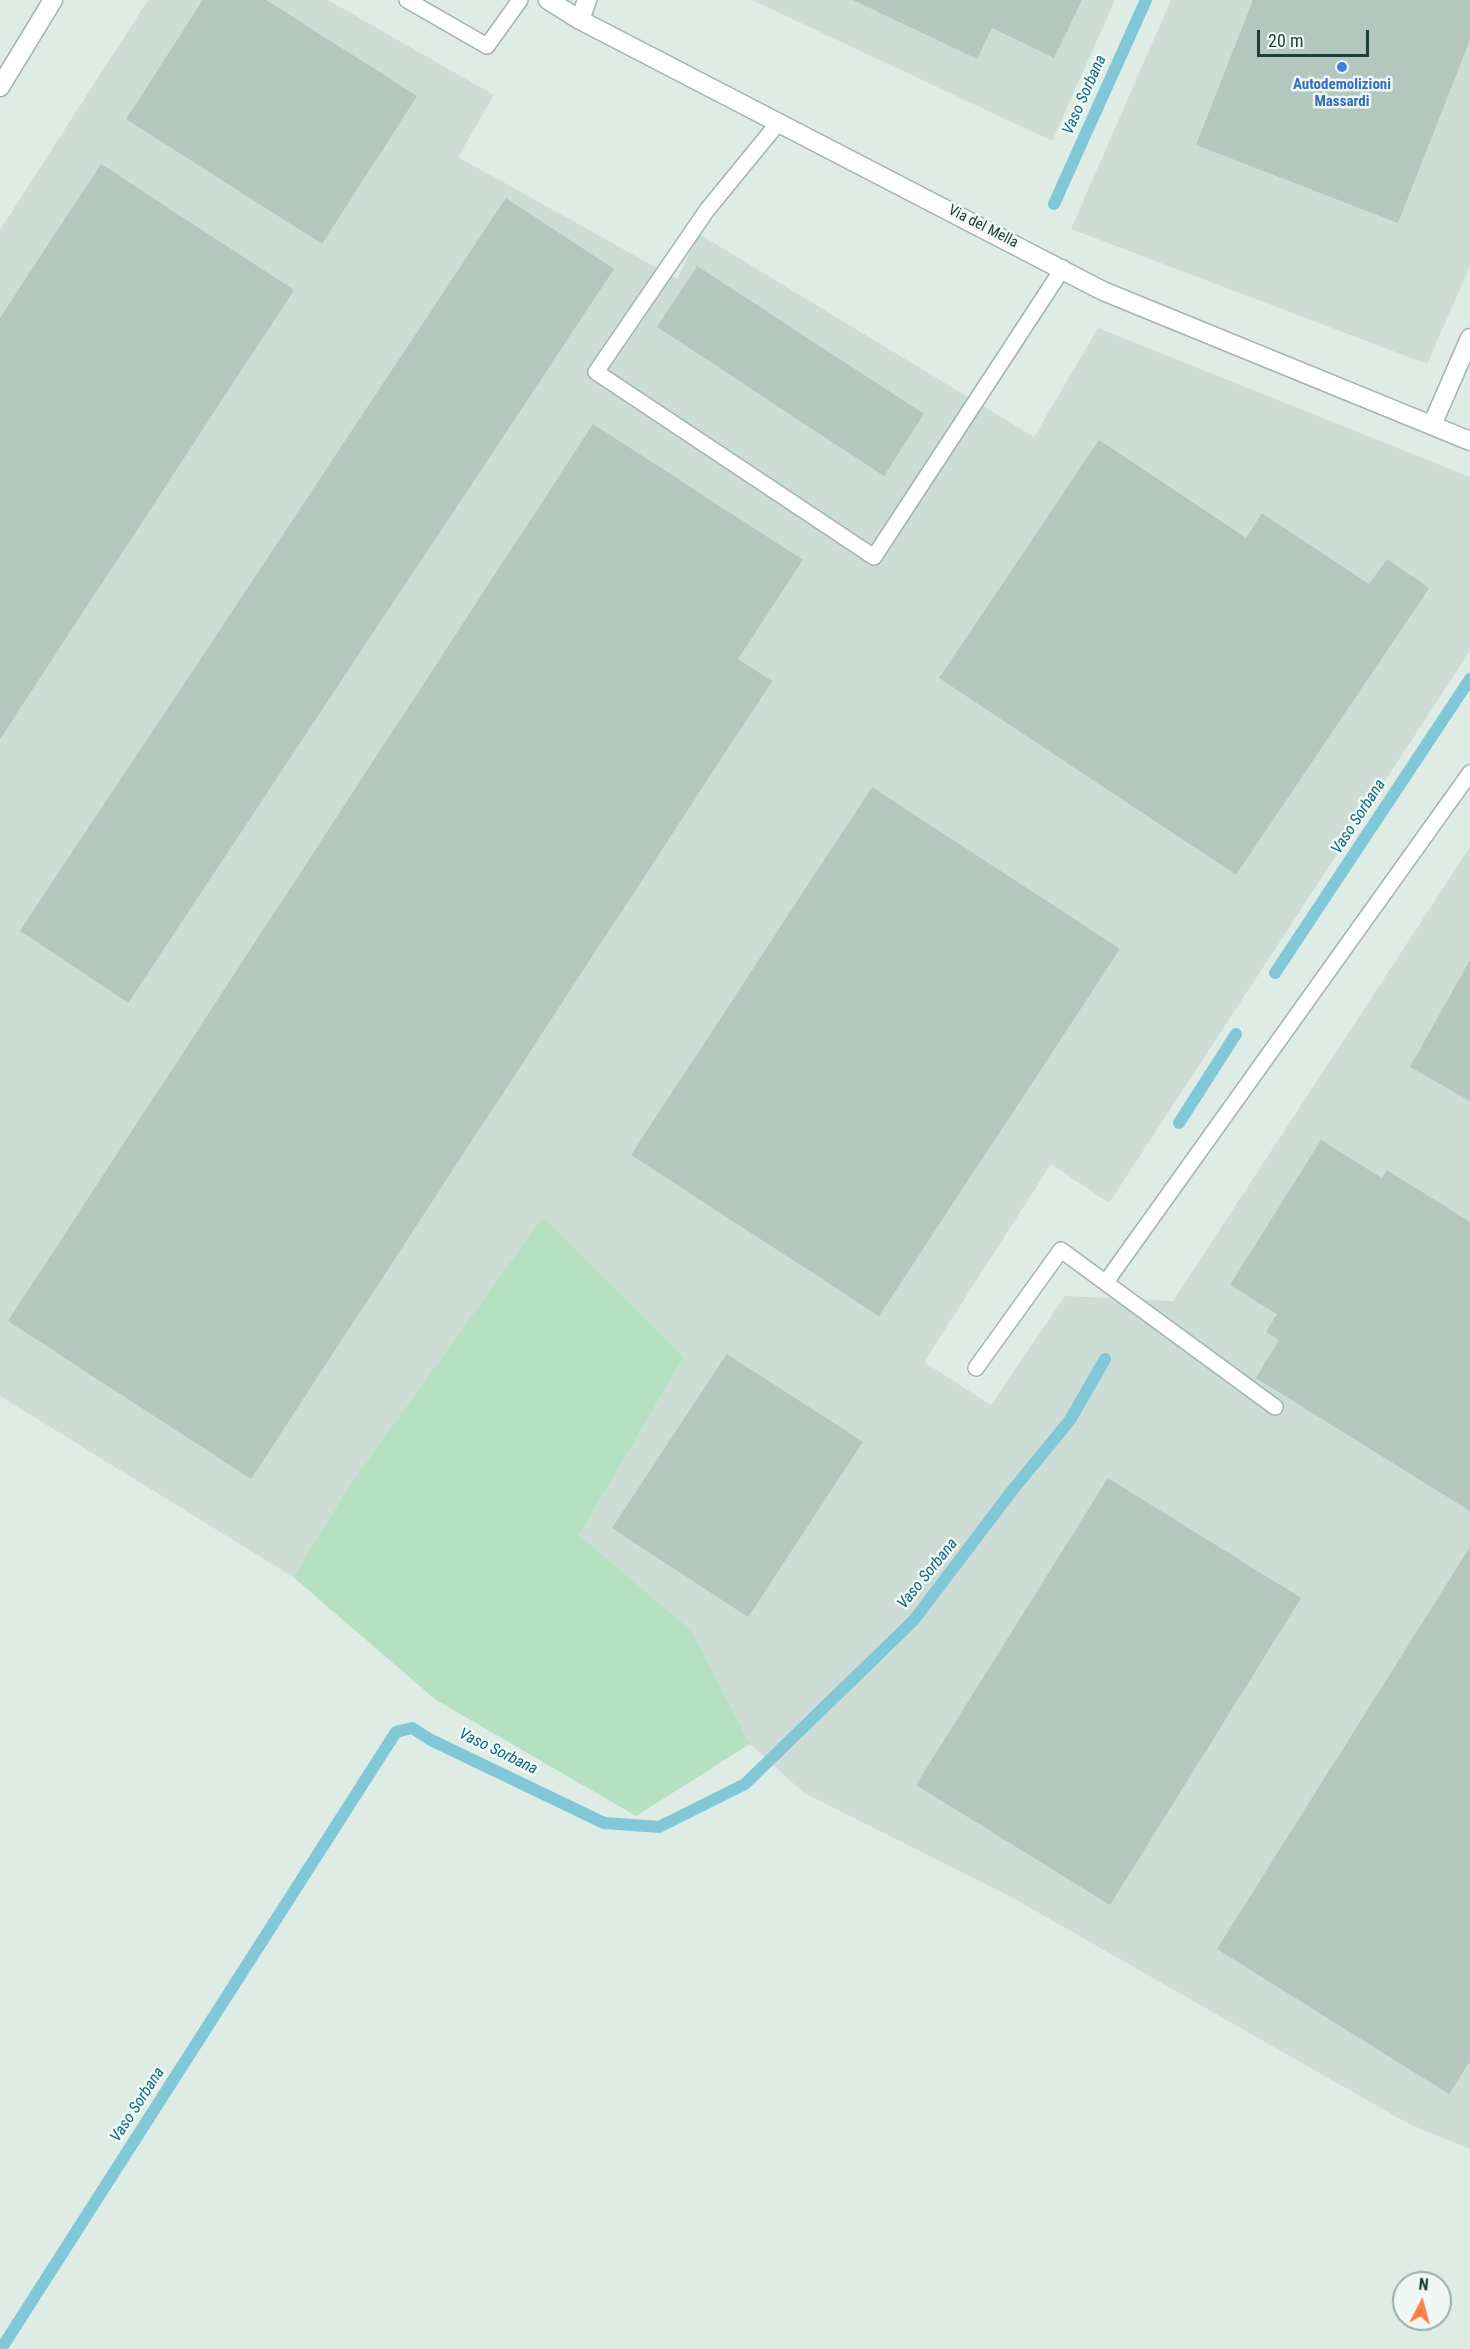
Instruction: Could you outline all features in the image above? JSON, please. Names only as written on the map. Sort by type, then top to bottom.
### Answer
[{"type":"street","points":[[0,87],[53,0]]},
{"type":"street","name":"Via del Mella","points":[[548,0],[580,20],[1063,268],[1103,291],[1470,441]]},
{"type":"street","points":[[580,20],[587,0]]},
{"type":"street","points":[[1432,425],[1470,338]]},
{"type":"lane","points":[[407,0],[487,46],[519,0]]},
{"type":"lane","points":[[779,122],[707,210],[596,372],[874,557],[1063,268]]},
{"type":"lane","points":[[1106,1282],[1470,773]]},
{"type":"lane","points":[[976,1368],[1061,1250],[1275,1407]]},
{"type":"shaded area","points":[[148,0],[328,0],[494,95],[458,157],[677,279],[699,234],[1034,437],[1098,328],[1470,477],[1470,651],[1109,1203],[1051,1164],[924,1362],[991,1405],[1065,1296],[1173,1301],[1470,847],[1470,2149],[1409,2124],[1013,1898],[804,1793],[750,1744],[692,1631],[579,1535],[684,1357],[543,1218],[350,1485],[293,1577],[0,1396],[0,230]]},
{"type":"shaded area","points":[[752,0],[1115,0],[1052,141]]},
{"type":"shaded area","points":[[1171,0],[1470,0],[1470,266],[1427,364],[1071,229]]},
{"type":"green space","points":[[543,1217],[684,1357],[579,1535],[692,1631],[750,1744],[636,1816],[436,1700],[293,1577],[350,1485]]},
{"type":"building","points":[[203,0],[266,0],[417,96],[322,244],[126,119]]},
{"type":"building","points":[[853,0],[1082,0],[1054,58],[992,28],[977,59]]},
{"type":"building","points":[[1253,0],[1470,0],[1470,40],[1398,223],[1196,145]]},
{"type":"building","points":[[101,164],[294,290],[0,739],[0,318]]},
{"type":"building","points":[[506,198],[614,269],[128,1003],[20,931]]},
{"type":"building","points":[[697,266],[924,414],[884,476],[657,327]]},
{"type":"building","points":[[593,424],[803,560],[738,659],[772,681],[251,1479],[8,1321]]},
{"type":"building","points":[[1099,440],[1246,538],[1262,513],[1369,584],[1387,559],[1429,588],[1236,875],[939,678]]},
{"type":"building","points":[[872,787],[1120,949],[879,1316],[631,1155]]},
{"type":"building","points":[[1470,960],[1470,1101],[1410,1067]]},
{"type":"building","points":[[1321,1140],[1382,1178],[1387,1170],[1470,1222],[1470,1511],[1256,1378],[1279,1340],[1266,1332],[1277,1314],[1230,1285]]},
{"type":"building","points":[[727,1354],[863,1442],[748,1617],[612,1528]]},
{"type":"building","points":[[1108,1478],[1301,1598],[1110,1905],[916,1785]]},
{"type":"building","points":[[1470,1547],[1470,2061],[1449,2094],[1217,1949]]},
{"type":"waterway","name":"Vaso Sorbana","points":[[1054,204],[1146,0]]},
{"type":"waterway","name":"Vaso Sorbana","points":[[1275,973],[1470,679]]},
{"type":"waterway","name":"Vaso Sorbana","points":[[1179,1123],[1236,1034]]},
{"type":"waterway","name":"Vaso Sorbana","points":[[1,2349],[396,1732],[412,1728],[431,1740],[604,1823],[659,1827],[745,1784],[914,1620],[1011,1492],[1070,1420],[1105,1359]]},
{"type":"place","name":"Autodemolizioni Massardi","points":[[1342,67]]}]
